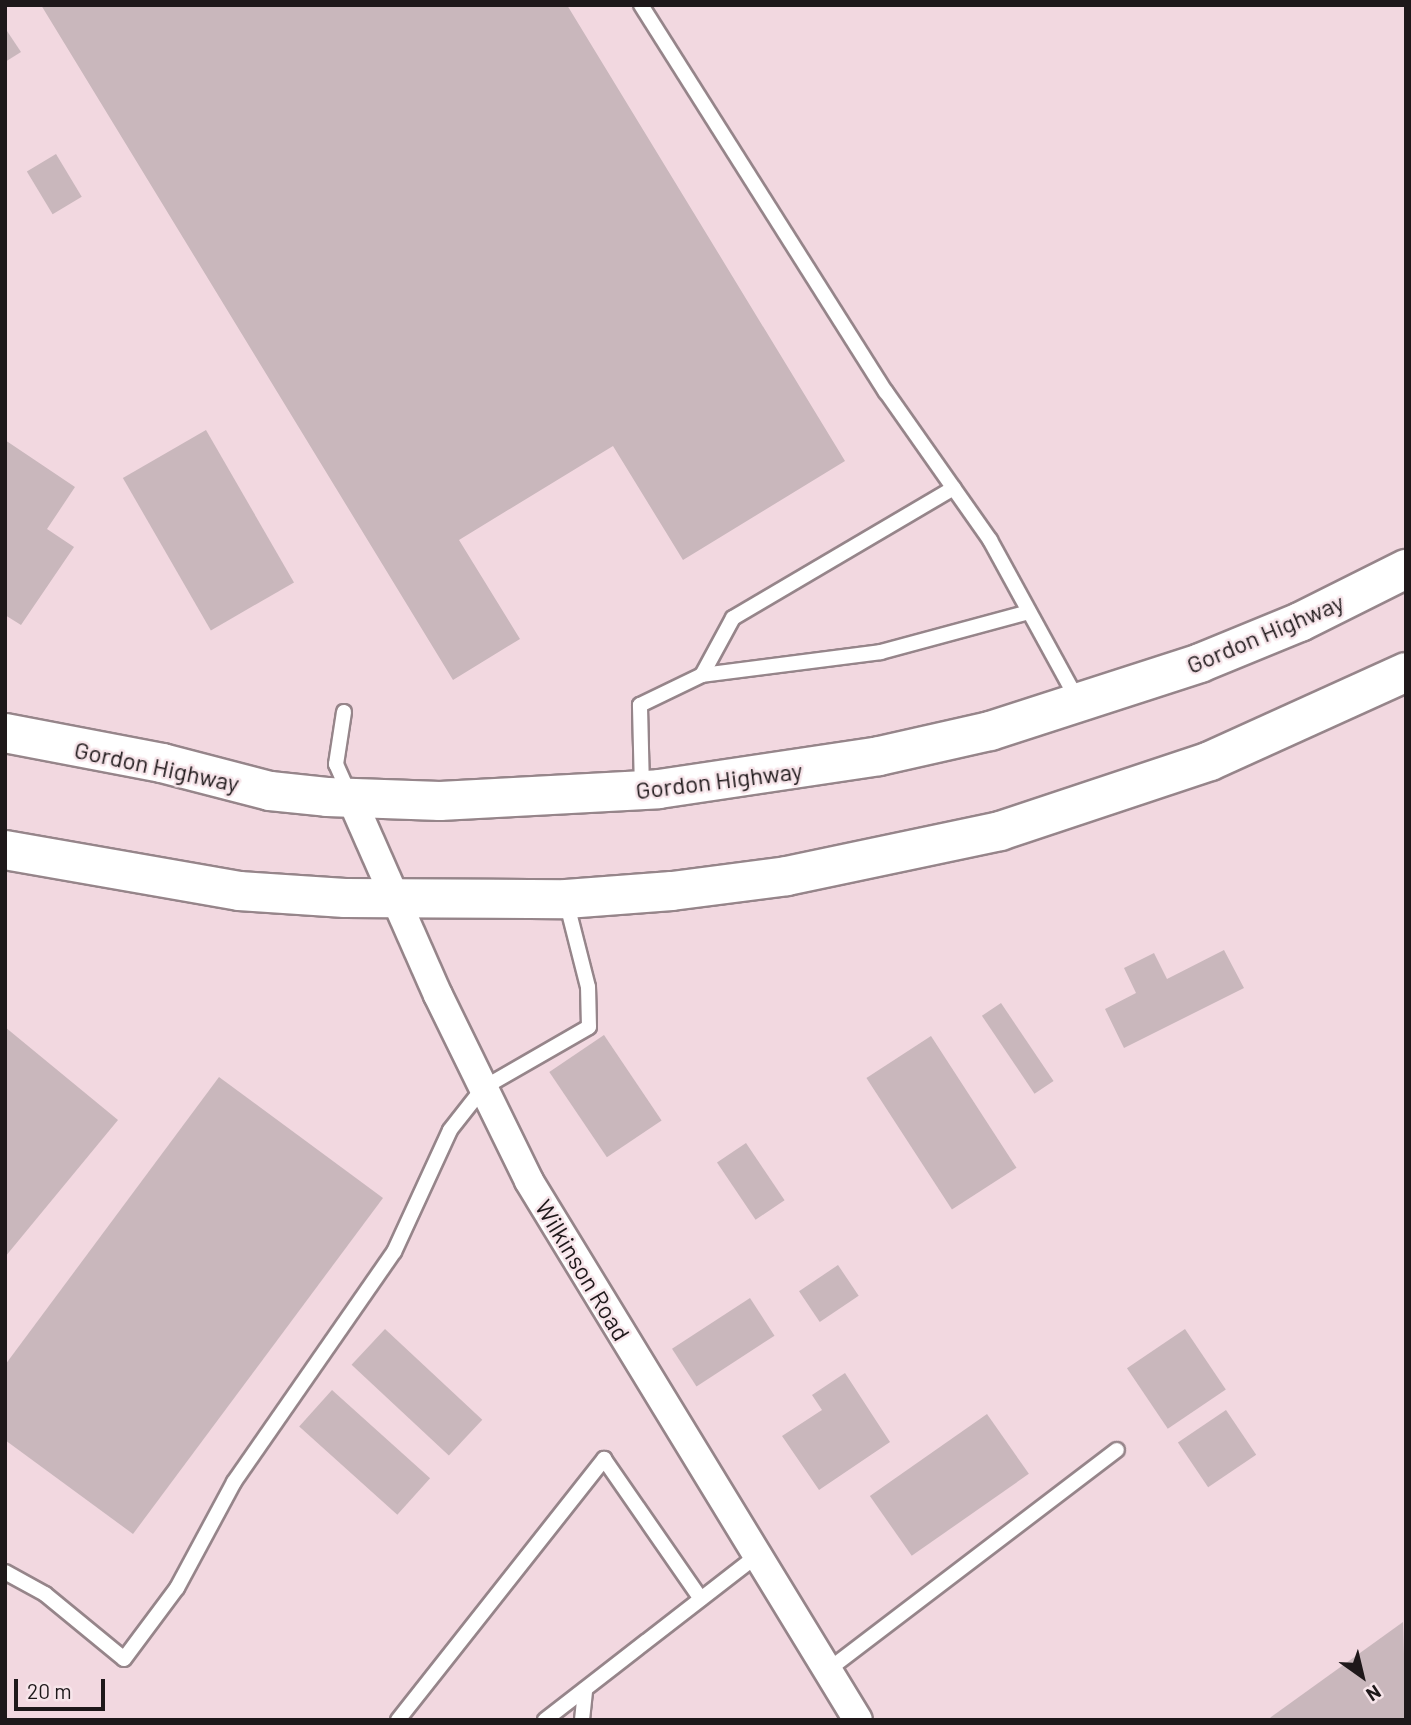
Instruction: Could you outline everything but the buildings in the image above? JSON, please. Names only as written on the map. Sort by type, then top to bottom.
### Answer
[{"type":"highway","name":"Gordon Highway","points":[[5,733],[162,763],[270,791],[351,798],[440,801],[642,791],[879,756],[989,731],[1080,704],[1300,622],[1406,569]]},
{"type":"highway","points":[[5,850],[239,891],[395,900],[566,899],[787,876],[1000,831],[1210,761],[1406,672]]},
{"type":"street","name":"Wilkinson Road","points":[[351,798],[395,900],[529,1181],[858,1720]]},
{"type":"lane","points":[[641,5],[886,391],[990,540],[1080,704]]},
{"type":"lane","points":[[702,675],[733,618],[954,488]]},
{"type":"lane","points":[[642,791],[640,705],[702,675],[881,652],[1029,612]]},
{"type":"lane","points":[[344,712],[336,764],[351,798]]},
{"type":"lane","points":[[5,1572],[45,1594],[124,1659],[177,1588],[234,1482],[394,1252],[450,1130],[483,1088],[589,1027],[588,987],[566,899]]},
{"type":"lane","points":[[828,1670],[1117,1450]]},
{"type":"lane","points":[[398,1720],[604,1459],[701,1599]]},
{"type":"lane","points":[[545,1720],[758,1555]]},
{"type":"lane","points":[[582,1720],[585,1689]]},
{"type":"shaded area","points":[[5,5],[1406,5],[1406,1720],[5,1720]]}]
